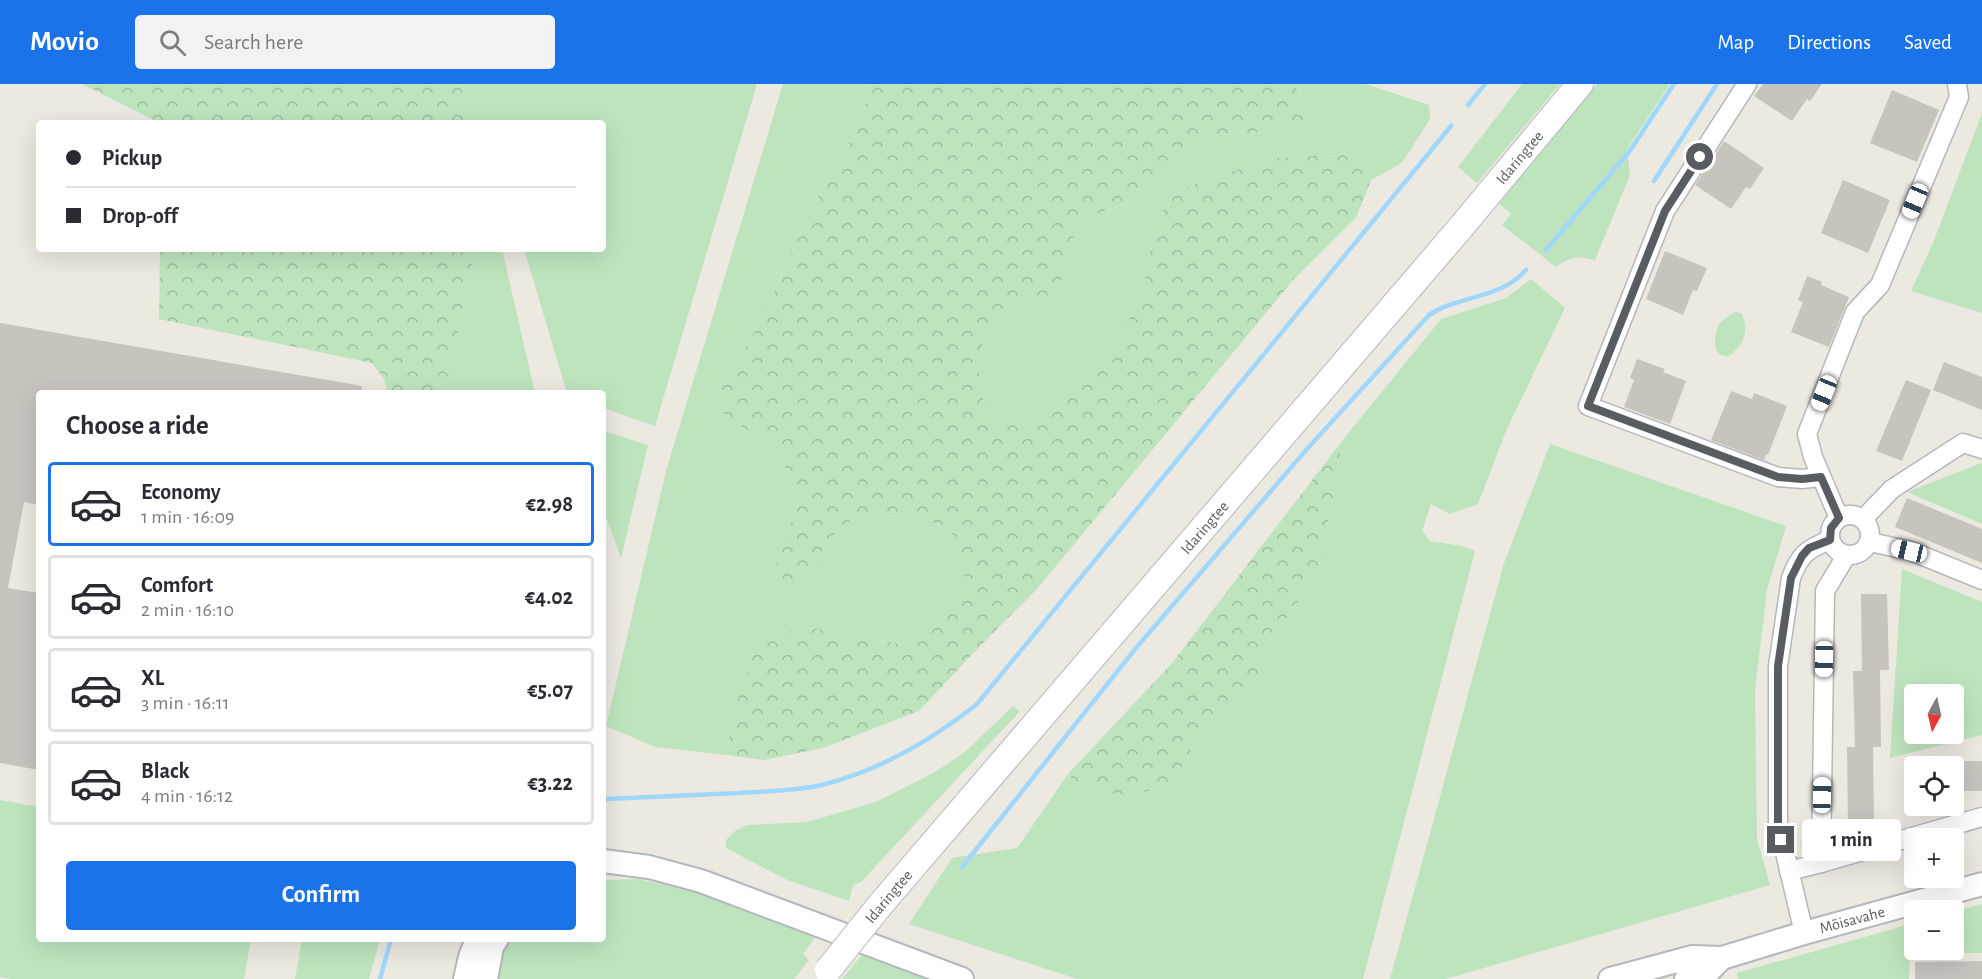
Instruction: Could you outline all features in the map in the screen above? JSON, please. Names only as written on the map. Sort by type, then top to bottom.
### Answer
[{"type":"main road","name":"Idaringtee","points":[[823,976],[881,904],[1462,226],[1580,84]]},
{"type":"street","points":[[1747,84],[1665,211],[1588,406],[1778,477],[1802,479],[1821,477]]},
{"type":"street","points":[[1839,518],[1813,457],[1808,434],[1855,312],[1880,285],[1959,96],[1957,84]]},
{"type":"street","points":[[1863,519],[1892,489],[1964,442],[1982,449]]},
{"type":"street","points":[[1851,515],[1863,519],[1870,529],[1870,542],[1863,551],[1858,555],[1846,556],[1836,550],[1830,540],[1831,528],[1839,518],[1851,515]]},
{"type":"street","points":[[1804,933],[1778,823],[1778,666],[1791,578],[1795,568],[1809,548],[1830,540]]},
{"type":"street","points":[[1870,542],[1911,551],[1982,580]]},
{"type":"street","points":[[1821,863],[1825,591],[1846,556]]},
{"type":"street","points":[[1790,871],[1982,817]]},
{"type":"street","points":[[606,861],[649,867],[701,881],[962,979]]},
{"type":"street","name":"Mõisavahe","points":[[1686,979],[1710,970],[1722,969],[1804,933],[1982,884]]},
{"type":"street","points":[[465,979],[476,942]]},
{"type":"street","points":[[486,979],[492,947],[495,942]]},
{"type":"street","name":"Mõisavahe","points":[[1610,979],[1692,957],[1722,969]]},
{"type":"green space","points":[[82,84],[461,84],[470,120],[154,120]]},
{"type":"green space","points":[[461,84],[757,84],[655,426],[606,409],[606,390],[566,390],[525,252],[606,252],[606,120],[470,120]]},
{"type":"green space","points":[[783,84],[872,84],[858,129],[812,207],[763,318],[716,393],[783,459],[798,505],[776,562],[808,585],[825,543],[857,514],[887,515],[930,521],[961,539],[964,581],[943,622],[900,644],[806,627],[732,716],[727,755],[655,747],[606,726],[666,471]]},
{"type":"green space","points":[[872,84],[1294,84],[1313,117],[1264,132],[1206,136],[1144,197],[1078,220],[1058,292],[1022,305],[983,338],[979,378],[988,423],[1024,422],[1067,390],[1121,341],[1145,279],[1156,219],[1180,189],[1273,158],[1358,154],[1371,180],[1356,218],[1294,279],[1037,589],[919,711],[823,748],[764,760],[727,755],[732,716],[757,641],[806,627],[900,644],[943,621],[964,580],[960,539],[930,521],[887,515],[857,514],[825,543],[808,585],[788,590],[776,562],[798,505],[783,459],[762,440],[723,413],[716,393],[763,318],[812,207],[858,129]]},
{"type":"green space","points":[[1294,84],[1366,84],[1429,105],[1430,119],[1402,163],[1371,180],[1358,154],[1273,158],[1180,189],[1156,219],[1145,279],[1121,341],[1067,390],[1024,422],[988,423],[979,378],[983,338],[1022,305],[1058,291],[1078,220],[1144,197],[1206,136],[1264,132],[1313,117]]},
{"type":"green space","points":[[1522,84],[1560,84],[1477,183],[1458,167]]},
{"type":"green space","points":[[1597,84],[1670,84],[1627,149],[1630,175],[1595,260],[1574,258],[1556,267],[1502,225],[1511,214],[1499,204]]},
{"type":"green space","points":[[1982,113],[1982,313],[1911,291],[1933,243]]},
{"type":"green space","points":[[160,252],[475,252],[448,377],[442,390],[386,390],[384,379],[372,363],[159,319]]},
{"type":"green space","points":[[475,252],[503,252],[534,390],[442,390],[448,377]]},
{"type":"green space","points":[[1531,279],[1565,308],[1506,431],[1478,504],[1450,514],[1431,504],[1422,531],[1430,541],[1462,546],[1475,551],[1363,979],[1077,979],[909,924],[952,858],[1017,848],[1068,774],[1081,789],[1131,796],[1172,784],[1198,737],[1227,715],[1251,692],[1268,644],[1316,576],[1333,499],[1342,441],[1441,319],[1506,298]]},
{"type":"green space","points":[[1735,312],[1741,313],[1745,324],[1745,334],[1738,348],[1731,355],[1725,356],[1717,351],[1716,332],[1722,321]]},
{"type":"green space","points":[[606,432],[648,445],[621,558],[606,517]]},
{"type":"green space","points":[[1342,441],[1333,499],[1316,576],[1268,644],[1251,692],[1227,715],[1198,737],[1172,784],[1131,796],[1081,789],[1068,774],[1173,662]]},
{"type":"green space","points":[[1550,444],[1786,526],[1767,590],[1755,690],[1757,839],[1770,885],[1446,979],[1390,979],[1504,563]]},
{"type":"green space","points":[[1981,463],[1982,524],[1907,492]]},
{"type":"green space","points":[[1902,569],[1982,602],[1982,735],[1964,740],[1964,684],[1904,684],[1904,744],[1946,744],[1890,758]]},
{"type":"green space","points":[[1013,706],[1020,711],[861,882],[853,885],[849,901],[787,880],[726,848],[726,840],[735,831],[747,825],[807,822],[876,802],[935,772],[965,752]]},
{"type":"green space","points":[[0,800],[36,806],[36,942],[250,942],[244,979],[12,979],[0,977]]},
{"type":"green space","points":[[638,879],[701,893],[816,936],[803,954],[809,960],[794,979],[495,979],[498,957],[507,942],[606,942],[606,880]]},
{"type":"green space","points":[[1982,904],[1982,953],[1964,953],[1964,909]]},
{"type":"green space","points":[[1904,926],[1904,960],[1910,960],[1909,979],[1738,979],[1737,973]]},
{"type":"green space","points":[[301,942],[379,942],[369,979],[295,979]]},
{"type":"green space","points":[[862,955],[931,979],[842,979]]},
{"type":"building","points":[[1763,84],[1822,84],[1810,101],[1807,99],[1792,121],[1754,96]]},
{"type":"building","points":[[1892,90],[1939,110],[1917,162],[1870,143]]},
{"type":"building","points":[[1724,141],[1764,168],[1750,189],[1746,187],[1731,209],[1695,185]]},
{"type":"building","points":[[1843,180],[1890,200],[1868,253],[1821,233]]},
{"type":"building","points":[[1665,251],[1707,268],[1697,291],[1693,290],[1683,315],[1646,299]]},
{"type":"building","points":[[1807,276],[1849,297],[1829,347],[1791,332],[1803,302],[1798,300]]},
{"type":"building","points":[[0,323],[362,386],[361,390],[36,390],[36,504],[24,502],[8,588],[36,593],[36,769],[0,763]]},
{"type":"building","points":[[1637,359],[1665,369],[1663,372],[1686,381],[1670,424],[1624,407],[1634,380],[1630,378]]},
{"type":"building","points":[[1944,362],[1982,377],[1982,410],[1933,390]]},
{"type":"building","points":[[1906,380],[1931,390],[1902,461],[1876,451]]},
{"type":"building","points":[[1731,391],[1752,399],[1754,393],[1787,406],[1764,460],[1711,440]]},
{"type":"building","points":[[1907,498],[1982,529],[1982,563],[1895,527]]},
{"type":"building","points":[[1861,594],[1887,594],[1889,670],[1880,670],[1881,747],[1873,747],[1874,824],[1848,824],[1847,747],[1855,747],[1853,671],[1862,671]]},
{"type":"building","points":[[1964,761],[1982,761],[1982,791],[1964,791]]},
{"type":"building","points":[[1982,961],[1982,979],[1915,979],[1915,962]]},
{"type":"waterway","points":[[1468,105],[1485,84]]},
{"type":"waterway","points":[[1546,250],[1629,152],[1674,84]]},
{"type":"waterway","points":[[1654,181],[1717,84]]},
{"type":"waterway","points":[[606,799],[784,790],[829,783],[889,761],[943,729],[977,704],[1451,126]]},
{"type":"waterway","points":[[962,867],[1136,648],[1307,449],[1429,315],[1454,303],[1504,287],[1526,270]]},
{"type":"waterway","points":[[380,979],[390,942]]},
{"type":"route","points":[[1700,157],[1665,211],[1588,406],[1778,477],[1802,479],[1821,477],[1839,518],[1831,528],[1830,540],[1809,548],[1802,556],[1791,578],[1778,666],[1776,707],[1778,823],[1781,840]]}]
